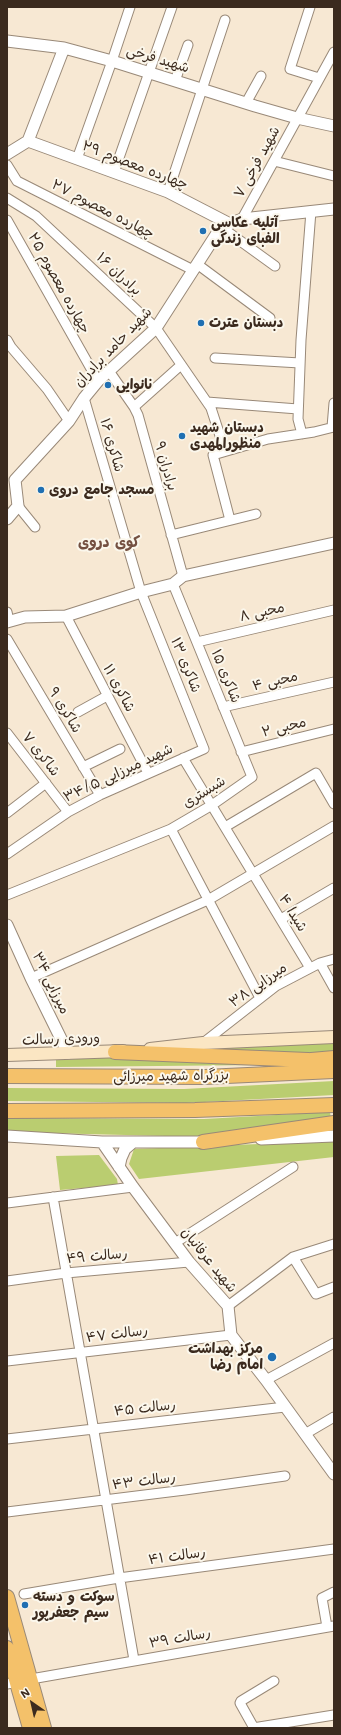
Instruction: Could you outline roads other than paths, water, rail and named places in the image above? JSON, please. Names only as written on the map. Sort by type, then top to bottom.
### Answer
[{"type":"main road","name":"ورودی رسالت","points":[[7,1055],[115,1052],[203,1043],[334,1037]]},
{"type":"main road","points":[[115,1052],[308,1060]]},
{"type":"main road","points":[[205,1077],[308,1060],[334,1058]]},
{"type":"main road","name":"بزرگراه شهید میرزائی","points":[[7,1076],[205,1077],[334,1071]]},
{"type":"main road","points":[[7,1111],[195,1110],[334,1105]]},
{"type":"main road","points":[[203,1142],[334,1123]]},
{"type":"main road","points":[[8,1602],[18,1682],[44,1728]]},
{"type":"main road","points":[[7,1648],[30,1728]]},
{"type":"street","points":[[77,158],[130,7]]},
{"type":"street","points":[[114,172],[172,7]]},
{"type":"street","points":[[310,7],[290,69],[319,78]]},
{"type":"street","points":[[168,192],[225,20]]},
{"type":"street","name":"شهید فرخی","points":[[7,41],[64,48],[112,61],[297,118],[334,126]]},
{"type":"street","points":[[175,80],[188,45]]},
{"type":"street","points":[[7,154],[28,141],[64,48]]},
{"type":"street","name":"شهید فرخی ۷","points":[[242,219],[319,78],[332,61],[334,52]]},
{"type":"street","points":[[246,103],[261,76]]},
{"type":"street","name":"چهارده معصوم ۲۹","points":[[28,141],[168,192],[225,225]]},
{"type":"street","points":[[274,161],[334,176]]},
{"type":"street","name":"چهارده معصوم ۲۷","points":[[7,164],[17,181],[195,267],[270,318]]},
{"type":"street","name":"برادران ۱۶","points":[[7,198],[36,216],[156,328],[211,408],[225,451]]},
{"type":"street","points":[[225,225],[242,219],[334,209]]},
{"type":"street","points":[[302,434],[298,419],[298,409],[311,211]]},
{"type":"street","name":"چهارده معصوم ۲۵","points":[[7,220],[98,381]]},
{"type":"street","points":[[225,225],[275,266]]},
{"type":"street","name":"شهید حامد برادران","points":[[18,506],[16,480],[69,421],[84,398],[98,381],[156,328],[195,267],[225,225]]},
{"type":"street","points":[[8,346],[47,389],[69,421]]},
{"type":"street","points":[[215,358],[300,363]]},
{"type":"street","points":[[134,407],[181,365]]},
{"type":"street","name":"برادران ۹","points":[[109,371],[138,415],[183,576]]},
{"type":"street","name":"شاکری ۱۶","points":[[84,398],[141,592]]},
{"type":"street","points":[[207,402],[298,409]]},
{"type":"street","points":[[230,520],[213,455],[268,439],[302,434],[333,427],[334,403]]},
{"type":"street","points":[[7,519],[18,506],[35,527]]},
{"type":"street","points":[[171,535],[256,514]]},
{"type":"street","points":[[8,618],[66,616],[141,592],[173,584],[183,576],[334,543]]},
{"type":"street","name":"شاکری ۱۵","points":[[173,584],[252,777]]},
{"type":"street","name":"شاکری ۱۳","points":[[141,592],[204,749]]},
{"type":"street","name":"محبی ۸","points":[[197,642],[334,610]]},
{"type":"street","name":"شاکری ۱۱","points":[[66,616],[148,774]]},
{"type":"street","name":"شاکری ۹","points":[[7,639],[100,795]]},
{"type":"street","name":"محبی ۴","points":[[223,707],[334,682]]},
{"type":"street","points":[[78,712],[107,696]]},
{"type":"street","name":"محبی ۲","points":[[241,752],[334,729]]},
{"type":"street","name":"شاکری ۷","points":[[7,733],[68,812]]},
{"type":"street","points":[[83,767],[120,748]]},
{"type":"street","name":"شهید میرزایی ۳۴/۵","points":[[7,854],[68,812],[100,795],[204,749]]},
{"type":"street","name":"شیدا ۴","points":[[183,758],[310,968]]},
{"type":"street","points":[[225,827],[316,773],[333,800]]},
{"type":"street","name":"شبستری","points":[[7,895],[170,829],[212,805],[252,777]]},
{"type":"street","points":[[7,812],[46,784]]},
{"type":"street","points":[[31,978],[208,900],[334,826]]},
{"type":"street","points":[[170,829],[260,998]]},
{"type":"street","points":[[280,919],[334,888]]},
{"type":"street","name":"میرزایی ۳۴","points":[[7,925],[68,1053]]},
{"type":"street","name":"میرزایی ۳۸","points":[[203,1043],[260,998],[286,980],[320,963],[334,959]]},
{"type":"street","points":[[320,963],[334,988]]},
{"type":"street","points":[[7,1136],[102,1142],[203,1142],[334,1136]]},
{"type":"street","name":"شهید عرفانیان","points":[[102,1142],[132,1187],[189,1262],[228,1306],[231,1335]]},
{"type":"street","points":[[120,1167],[121,1158],[125,1149],[133,1142]]},
{"type":"street","points":[[175,1243],[293,1167]]},
{"type":"street","points":[[7,1203],[132,1187]]},
{"type":"street","points":[[53,1197],[134,1660]]},
{"type":"street","points":[[228,1306],[293,1257],[334,1244]]},
{"type":"street","points":[[293,1257],[316,1294],[334,1287]]},
{"type":"street","name":"رسالت ۴۹","points":[[7,1280],[189,1262]]},
{"type":"street","points":[[231,1335],[266,1380],[334,1474]]},
{"type":"street","name":"رسالت ۴۷","points":[[7,1361],[231,1335]]},
{"type":"street","points":[[266,1380],[334,1343]]},
{"type":"street","name":"رسالت ۴۵","points":[[7,1438],[285,1407]]},
{"type":"street","points":[[305,1434],[334,1417]]},
{"type":"street","name":"رسالت ۴۳","points":[[7,1512],[285,1476]]},
{"type":"street","name":"رسالت ۴۱","points":[[24,1594],[120,1578],[334,1549]]},
{"type":"street","points":[[331,1626],[322,1598],[334,1592]]},
{"type":"street","name":"رسالت ۳۹","points":[[18,1682],[134,1660],[331,1626]]},
{"type":"street","points":[[274,1681],[240,1703],[253,1728],[334,1715]]},
{"type":"place","name":"آتلیه عکاسی الفبای زندگی","points":[[203,231]]},
{"type":"place","name":"دبستان عترت","points":[[201,323]]},
{"type":"place","name":"نانوایی","points":[[108,385]]},
{"type":"place","name":"دبستان شهید منظورالمهدی","points":[[182,436]]},
{"type":"place","name":"مسجد جامع دروی","points":[[41,490]]},
{"type":"place","name":"مرکز بهداشت امام رضا","points":[[272,1357]]},
{"type":"place","name":"سوکت و دسته سیم جعفرپور","points":[[25,1605]]},
{"type":"district","name":"کوی دروی","points":[[109,542]]}]
